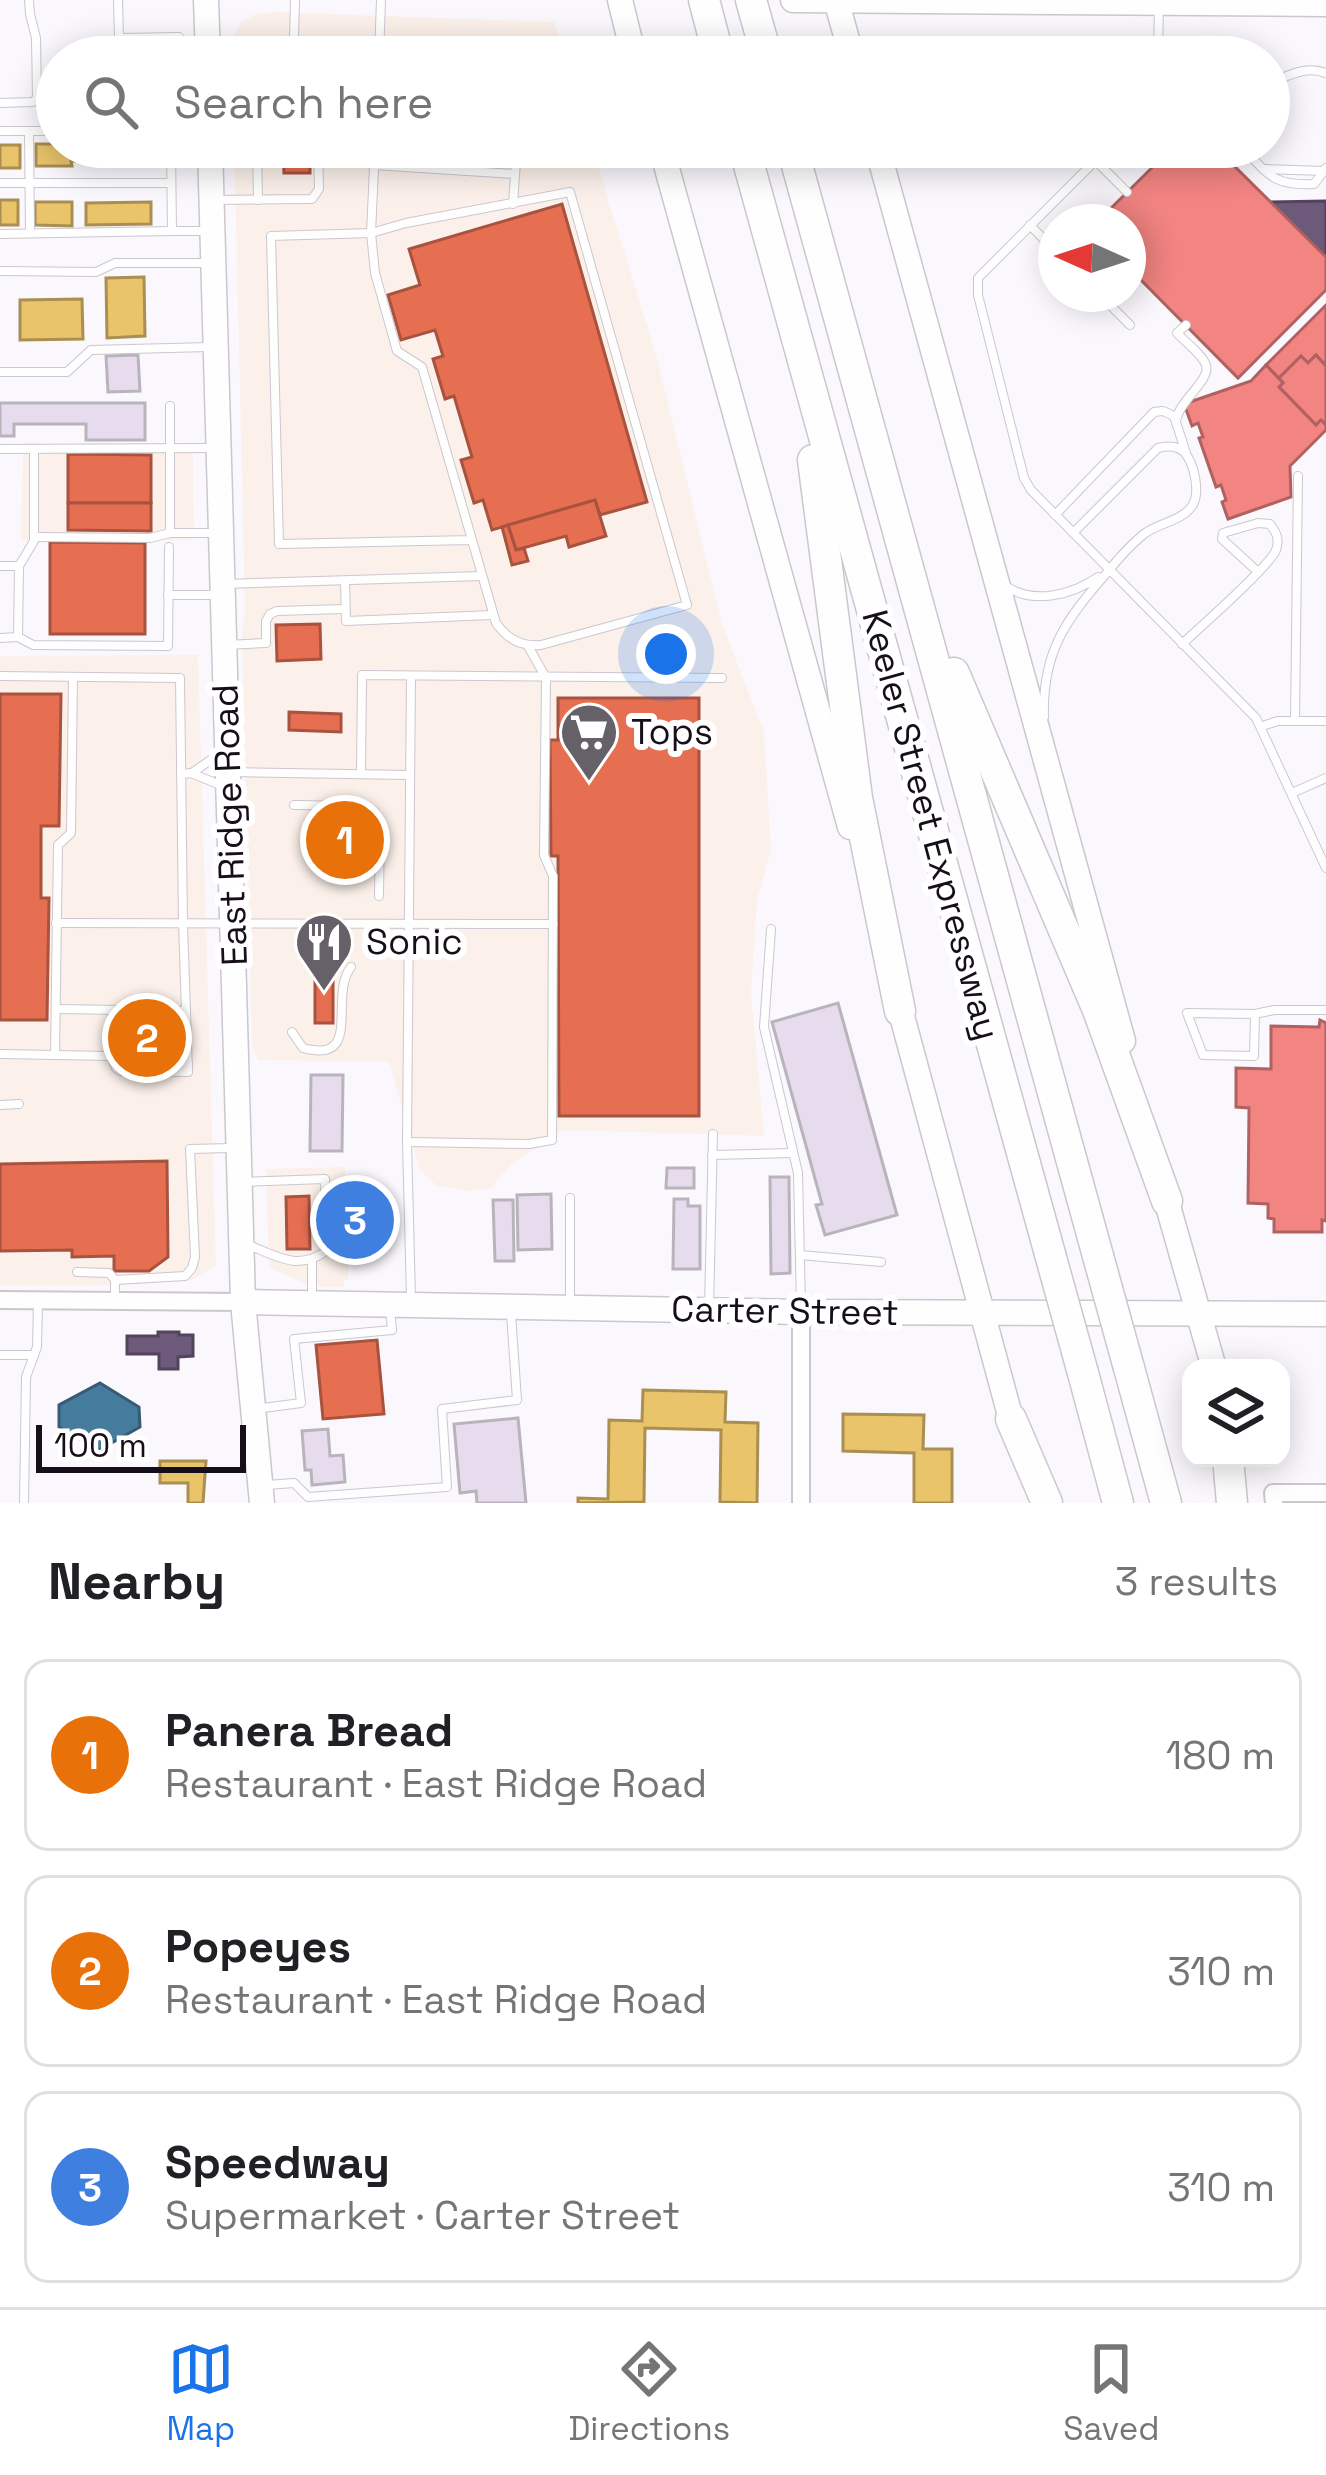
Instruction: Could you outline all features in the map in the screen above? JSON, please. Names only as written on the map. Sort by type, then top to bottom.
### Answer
[{"type":"highway","points":[[704,0],[713,36]]},
{"type":"highway","points":[[751,0],[761,36]]},
{"type":"highway","name":"Keeler Street Expressway","points":[[750,168],[1118,1503]]},
{"type":"highway","name":"Keeler Street Expressway","points":[[798,168],[1166,1503]]},
{"type":"highway","points":[[759,202],[811,448],[857,798],[900,1011]]},
{"type":"highway","points":[[848,352],[956,680],[1098,1010],[1167,1201]]},
{"type":"highway","points":[[1011,1419],[1047,1503]]},
{"type":"highway","points":[[1232,1467],[1237,1503]]},
{"type":"main road","points":[[620,0],[629,36]]},
{"type":"main road","points":[[793,0],[1326,4]]},
{"type":"main road","points":[[837,0],[846,36]]},
{"type":"main road","name":"East Ridge Road","points":[[211,168],[243,1302],[261,1494]]},
{"type":"main road","points":[[667,168],[1036,1503]]},
{"type":"main road","points":[[883,168],[1211,1359]]},
{"type":"main road","name":"Carter Street","points":[[243,1302],[801,1312],[1326,1314]]},
{"type":"street","points":[[0,1300],[243,1302]]},
{"type":"street","points":[[801,1312],[801,1503]]},
{"type":"street","points":[[1273,1498],[1326,1493]]},
{"type":"lane","points":[[29,0],[36,38]]},
{"type":"lane","points":[[118,0],[119,36]]},
{"type":"lane","points":[[294,36],[295,0]]},
{"type":"lane","points":[[380,36],[381,0]]},
{"type":"lane","points":[[1158,36],[1159,2]]},
{"type":"lane","points":[[187,36],[207,13]]},
{"type":"lane","points":[[1290,74],[1301,70],[1326,73]]},
{"type":"lane","points":[[0,103],[36,99]]},
{"type":"lane","points":[[0,131],[36,131]]},
{"type":"lane","points":[[29,131],[30,233]]},
{"type":"lane","points":[[171,168],[172,231]]},
{"type":"lane","points":[[257,168],[258,200]]},
{"type":"lane","points":[[212,200],[312,199],[319,189],[318,168]]},
{"type":"lane","points":[[374,168],[370,232],[375,273],[397,351],[422,367],[482,576],[492,615],[501,631],[527,645],[551,644],[687,604],[570,192],[370,232],[271,236],[279,544],[471,540]]},
{"type":"lane","points":[[424,168],[515,174]]},
{"type":"lane","points":[[513,203],[515,168]]},
{"type":"lane","points":[[1087,168],[980,274],[977,288],[1024,478],[1262,726],[1326,868]]},
{"type":"lane","points":[[1103,168],[1127,192]]},
{"type":"lane","points":[[1262,168],[1292,185],[1314,184],[1325,170]]},
{"type":"lane","points":[[0,183],[171,183]]},
{"type":"lane","points":[[1030,225],[1038,233]]},
{"type":"lane","points":[[0,234],[213,231]]},
{"type":"lane","points":[[0,271],[96,272],[115,263],[213,263]]},
{"type":"lane","points":[[1117,312],[1130,325]]},
{"type":"lane","points":[[1048,772],[1044,701],[1058,638],[1069,618],[1146,532],[1193,506],[1197,487],[1177,419],[1180,406],[1207,371],[1177,333],[1186,325]]},
{"type":"lane","points":[[0,372],[67,372],[91,350],[217,347]]},
{"type":"lane","points":[[170,406],[170,532]]},
{"type":"lane","points":[[1055,515],[1158,411],[1177,419]]},
{"type":"lane","points":[[1073,533],[1158,448],[1176,447],[1186,455]]},
{"type":"lane","points":[[0,449],[219,448]]},
{"type":"lane","points":[[9,638],[19,566],[34,537],[34,449]]},
{"type":"lane","points":[[1295,721],[1298,476]]},
{"type":"lane","points":[[1182,644],[1257,571],[1273,555],[1278,546],[1270,524],[1223,533],[1222,539],[1257,571]]},
{"type":"lane","points":[[34,537],[221,533]]},
{"type":"lane","points":[[0,628],[9,638],[33,644],[168,646],[169,547]]},
{"type":"lane","points":[[992,564],[1006,587],[1029,596],[1076,589],[1109,570]]},
{"type":"lane","points":[[0,566],[19,566]]},
{"type":"lane","points":[[168,596],[345,580],[482,576]]},
{"type":"lane","points":[[345,580],[346,621],[492,615]]},
{"type":"lane","points":[[224,646],[266,644],[266,621],[278,611],[346,608]]},
{"type":"lane","points":[[406,1142],[533,1144],[552,1140],[553,876],[544,855],[546,678],[527,645]]},
{"type":"lane","points":[[361,774],[362,675],[722,678]]},
{"type":"lane","points":[[0,676],[180,678],[186,774],[183,923],[188,1068]]},
{"type":"lane","points":[[55,1055],[58,845],[71,833],[73,676]]},
{"type":"lane","points":[[253,1409],[301,1403],[295,1339],[392,1330],[400,1304],[411,676]]},
{"type":"lane","points":[[1262,726],[1326,721]]},
{"type":"lane","points":[[186,774],[228,769],[410,775]]},
{"type":"lane","points":[[186,774],[228,769]]},
{"type":"lane","points":[[1292,793],[1326,778]]},
{"type":"lane","points":[[294,805],[360,806],[376,814],[380,821],[379,896]]},
{"type":"lane","points":[[56,923],[553,924]]},
{"type":"lane","points":[[771,929],[764,1027],[798,1173],[801,1312]]},
{"type":"lane","points":[[292,1032],[304,1048],[326,1052],[336,1046],[341,1038],[342,980],[351,967]]},
{"type":"lane","points":[[56,1009],[186,1011]]},
{"type":"lane","points":[[117,1010],[111,1056],[121,1071],[188,1068]]},
{"type":"lane","points":[[117,1010],[122,1060],[188,1068]]},
{"type":"lane","points":[[1255,1014],[1255,1056],[1203,1055],[1187,1013],[1326,1010]]},
{"type":"lane","points":[[0,1054],[111,1056]]},
{"type":"lane","points":[[0,1105],[19,1104]]},
{"type":"lane","points":[[709,1310],[713,1134]]},
{"type":"lane","points":[[115,1280],[185,1276],[195,1257],[190,1149],[239,1148]]},
{"type":"lane","points":[[712,1155],[794,1154]]},
{"type":"lane","points":[[240,1182],[325,1179],[326,1251],[312,1262],[242,1255]]},
{"type":"lane","points":[[570,1307],[571,1198]]},
{"type":"lane","points":[[242,1255],[274,1255]]},
{"type":"lane","points":[[800,1255],[881,1262]]},
{"type":"lane","points":[[312,1262],[312,1303]]},
{"type":"lane","points":[[77,1272],[109,1273],[115,1280],[116,1301]]},
{"type":"lane","points":[[24,1503],[26,1377],[37,1347],[38,1300]]},
{"type":"lane","points":[[261,1494],[294,1483],[308,1496],[447,1487],[442,1409],[517,1400],[510,1306]]},
{"type":"lane","points":[[0,1355],[34,1355]]},
{"type":"shaded area","points":[[257,14],[554,22],[558,36],[233,36],[241,22]]},
{"type":"shaded area","points":[[234,168],[598,168],[657,358],[722,624],[764,732],[771,850],[757,901],[751,991],[764,1136],[563,1130],[511,1164],[491,1188],[467,1191],[436,1185],[420,1170],[389,1062],[258,1060],[252,1046]]},
{"type":"shaded area","points":[[23,443],[193,443],[194,540],[21,540]]},
{"type":"shaded area","points":[[198,655],[216,1265],[190,1281],[0,1285],[0,656]]},
{"type":"shaded area","points":[[345,1167],[346,1199],[365,1199],[366,1240],[348,1241],[344,1287],[309,1286],[269,1267],[266,1169]]},
{"type":"building: Homes","points":[[0,145],[20,145],[20,168],[0,168]]},
{"type":"building: Homes","points":[[0,200],[18,200],[18,225],[0,225]]},
{"type":"building: Homes","points":[[35,202],[72,202],[72,226],[35,225]]},
{"type":"building: Homes","points":[[151,202],[151,224],[86,225],[86,203]]},
{"type":"building: Homes","points":[[144,277],[145,336],[107,338],[106,278]]},
{"type":"building: Homes","points":[[82,299],[83,339],[20,340],[20,300]]},
{"type":"building: Homes","points":[[643,1390],[726,1392],[725,1422],[758,1423],[757,1503],[720,1502],[721,1430],[645,1428],[644,1502],[578,1503],[578,1498],[608,1499],[609,1420],[642,1421]]},
{"type":"building: Homes","points":[[843,1414],[924,1415],[923,1449],[952,1449],[952,1503],[914,1503],[914,1453],[843,1451]]},
{"type":"building: Homes","points":[[160,1461],[206,1461],[203,1503],[188,1503],[188,1483],[160,1483]]},
{"type":"building: Shops","points":[[284,168],[310,168],[310,173],[284,173]]},
{"type":"building: Shops","points":[[562,204],[647,502],[600,515],[595,500],[492,530],[483,500],[474,503],[461,460],[472,457],[454,396],[445,399],[433,359],[443,356],[435,330],[401,340],[388,295],[420,285],[409,249]]},
{"type":"building: Shops","points":[[68,454],[151,455],[151,503],[68,503]]},
{"type":"building: Shops","points":[[595,500],[606,536],[569,547],[566,536],[516,550],[508,525]]},
{"type":"building: Shops","points":[[68,503],[151,503],[151,531],[68,530]]},
{"type":"building: Shops","points":[[508,525],[516,550],[524,548],[528,561],[512,565],[502,527]]},
{"type":"building: Shops","points":[[50,542],[145,543],[145,634],[50,634]]},
{"type":"building: Shops","points":[[320,624],[321,659],[277,661],[276,625]]},
{"type":"building: Shops","points":[[0,694],[61,694],[59,826],[41,826],[41,898],[49,898],[47,1020],[0,1020]]},
{"type":"building: Shops","points":[[558,698],[699,698],[699,1116],[559,1116],[558,856],[551,856],[550,740],[558,740]]},
{"type":"building: Shops","points":[[289,712],[341,714],[341,732],[289,730]]},
{"type":"building: Shops","points":[[325,816],[367,817],[366,865],[324,864]]},
{"type":"building: Shops","name":"Sonic","points":[[315,963],[333,963],[333,1023],[315,1023]]},
{"type":"building: Shops","points":[[125,1020],[169,1020],[169,1056],[125,1056]]},
{"type":"building: Shops","points":[[167,1161],[168,1257],[149,1271],[114,1271],[114,1256],[72,1257],[72,1250],[0,1251],[0,1164]]},
{"type":"building: Shops","points":[[309,1196],[310,1249],[287,1249],[286,1197]]},
{"type":"building: Shops","points":[[365,1199],[366,1240],[345,1241],[344,1200]]},
{"type":"building: Shops","points":[[377,1340],[384,1414],[323,1419],[316,1345]]},
{"type":"building: Offices","points":[[1326,201],[1326,257],[1270,202]]},
{"type":"building: Offices","points":[[158,1332],[193,1335],[193,1356],[178,1357],[178,1369],[159,1369],[159,1354],[127,1354],[127,1336],[158,1336]]},
{"type":"building: Health","points":[[1152,168],[1236,168],[1326,257],[1326,290],[1238,378],[1146,285],[1146,204],[1115,204]]},
{"type":"building: Health","points":[[1326,305],[1326,361],[1324,364],[1316,355],[1308,363],[1301,356],[1279,378],[1266,365]]},
{"type":"building: Health","points":[[1316,355],[1324,364],[1326,361],[1326,425],[1321,420],[1316,425],[1279,387],[1283,383],[1279,378],[1301,356],[1308,363]]},
{"type":"building: Health","points":[[1266,365],[1283,383],[1279,387],[1316,425],[1321,420],[1326,430],[1290,466],[1291,497],[1228,519],[1222,502],[1226,500],[1221,485],[1216,487],[1198,423],[1192,426],[1184,404],[1251,381]]},
{"type":"building: Health","points":[[1320,1020],[1326,1023],[1326,1221],[1322,1220],[1322,1232],[1274,1232],[1268,1204],[1248,1203],[1249,1108],[1236,1107],[1236,1068],[1271,1069],[1271,1026],[1319,1027]]},
{"type":"building: Public","points":[[100,1383],[139,1407],[140,1427],[99,1450],[59,1427],[59,1405]]},
{"type":"building: Other","points":[[138,355],[140,391],[108,392],[106,356]]},
{"type":"building: Other","points":[[0,403],[145,403],[145,440],[86,440],[86,424],[14,424],[14,436],[0,436]]},
{"type":"building: Other","points":[[838,1003],[897,1215],[825,1235],[816,1205],[822,1204],[772,1022]]},
{"type":"building: Other","points":[[311,1075],[343,1075],[342,1151],[310,1151]]},
{"type":"building: Other","points":[[667,1168],[694,1168],[694,1188],[666,1188]]},
{"type":"building: Other","points":[[770,1177],[789,1177],[790,1273],[771,1274]]},
{"type":"building: Other","points":[[551,1194],[552,1249],[518,1250],[517,1195]]},
{"type":"building: Other","points":[[674,1199],[688,1199],[688,1206],[700,1206],[700,1269],[673,1269]]},
{"type":"building: Other","points":[[493,1200],[513,1200],[514,1261],[495,1261]]},
{"type":"building: Other","points":[[518,1418],[526,1503],[477,1503],[476,1491],[460,1493],[454,1424]]},
{"type":"building: Other","points":[[328,1429],[330,1456],[343,1455],[345,1482],[312,1485],[311,1470],[305,1470],[302,1431]]},
{"type":"place","name":"Tops","points":[[589,783]]},
{"type":"place","name":"Panera Bread","points":[[345,840]]},
{"type":"place","name":"Sonic","points":[[324,993]]},
{"type":"place","name":"Popeyes","points":[[147,1038]]},
{"type":"place","name":"Speedway","points":[[355,1220]]}]
